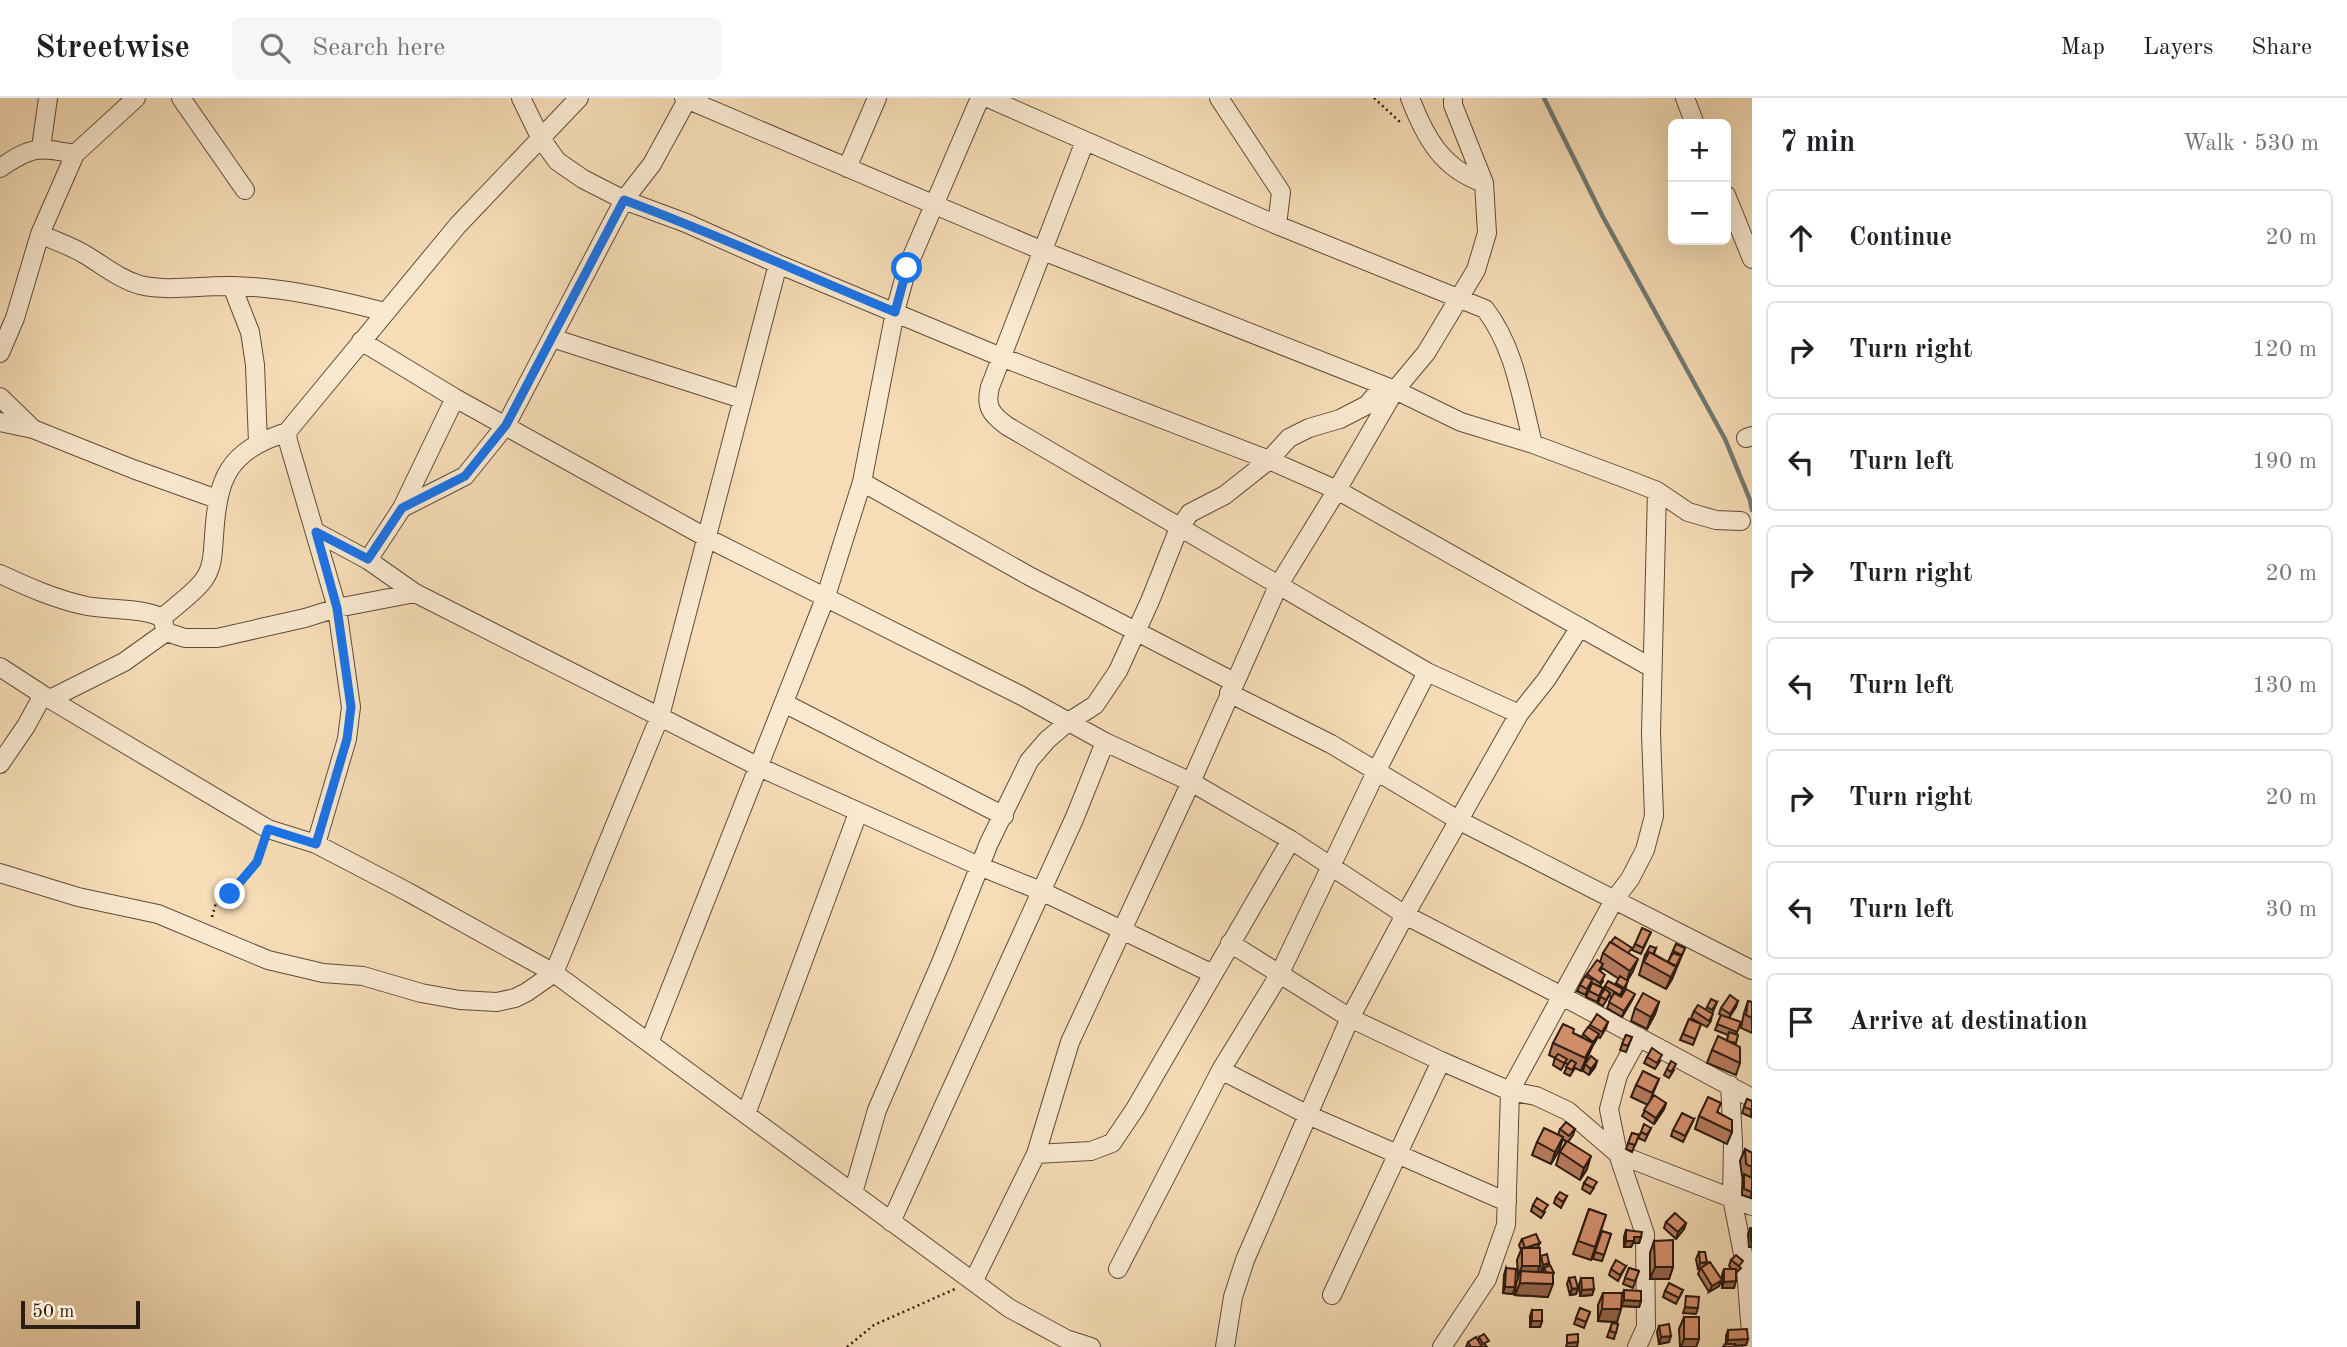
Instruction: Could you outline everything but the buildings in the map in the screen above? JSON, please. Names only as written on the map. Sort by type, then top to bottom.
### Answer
[{"type":"street","points":[[41,148],[48,98]]},
{"type":"street","points":[[0,352],[15,318],[40,234],[75,154],[136,98]]},
{"type":"street","points":[[181,98],[245,190]]},
{"type":"street","points":[[521,98],[540,137],[557,161],[583,179],[624,200],[686,223],[1001,357],[1269,460],[1337,490],[1652,668]]},
{"type":"street","points":[[0,764],[47,697],[124,662],[164,625],[205,579],[212,556],[217,499],[222,482],[232,466],[258,443],[287,432],[458,225],[579,98]]},
{"type":"street","points":[[847,168],[877,98]]},
{"type":"street","points":[[649,1043],[826,596],[862,482],[895,312],[907,268],[980,98]]},
{"type":"street","points":[[988,98],[1276,225],[1485,309],[1500,328],[1511,355],[1533,444]]},
{"type":"street","points":[[1219,98],[1281,192],[1276,225]]},
{"type":"street","points":[[1409,98],[1442,160],[1469,178],[1483,183]]},
{"type":"street","points":[[853,1193],[877,1110],[942,960],[979,866],[1028,761],[1067,723],[1095,705],[1118,671],[1179,528],[1190,513],[1225,495],[1269,460],[1289,438],[1309,428],[1340,419],[1367,405],[1389,388],[1426,353],[1476,270],[1487,233],[1483,183],[1453,105],[1453,98]]},
{"type":"street","points":[[1685,98],[1693,119]]},
{"type":"street","points":[[402,508],[465,476],[506,425],[624,200],[653,164],[685,99],[1042,251],[1389,388],[1461,422],[1533,444],[1657,491],[1688,512],[1716,520],[1741,521]]},
{"type":"street","points":[[1085,141],[1001,357],[986,402],[991,414],[1179,528],[1427,672],[1519,714]]},
{"type":"street","points":[[0,168],[20,154],[41,148],[75,154]]},
{"type":"street","points":[[1731,207],[1752,259]]},
{"type":"street","points":[[40,234],[83,253],[122,279],[142,285],[169,288],[232,286],[283,290],[344,301],[385,312]]},
{"type":"street","points":[[0,873],[78,897],[158,914],[268,960],[323,973],[362,976],[421,993],[460,1000],[497,1002],[515,998],[554,973],[660,716],[778,264]]},
{"type":"street","points":[[232,286],[252,343],[258,443]]},
{"type":"street","points":[[552,338],[742,399]]},
{"type":"street","points":[[362,341],[455,398],[707,538],[1022,696],[1105,743],[1191,782],[1291,840],[1405,915],[1752,1098]]},
{"type":"street","points":[[974,1280],[1036,1154],[1070,1042],[1191,782],[1231,687],[1278,586],[1337,490],[1389,388]]},
{"type":"street","points":[[0,397],[33,429]]},
{"type":"street","points":[[368,559],[402,508],[455,398]]},
{"type":"street","points":[[0,422],[33,429],[217,499]]},
{"type":"street","points":[[287,432],[337,608],[351,707],[347,739],[316,844]]},
{"type":"street","points":[[862,482],[1031,577],[1137,631],[1458,820],[1752,970]]},
{"type":"street","points":[[1442,1347],[1487,1279],[1506,1226],[1510,1091],[1614,900],[1630,880],[1645,850],[1654,816],[1652,668],[1657,491]]},
{"type":"street","points":[[316,532],[368,559],[415,593],[759,767],[858,813],[1041,891],[1213,974]]},
{"type":"street","points":[[0,575],[37,592],[85,606],[129,612],[150,611],[164,625],[185,638],[217,638],[337,608],[415,593]]},
{"type":"street","points":[[1225,1347],[1233,1297],[1245,1260],[1350,1018],[1519,714],[1546,680],[1580,627]]},
{"type":"street","points":[[0,667],[268,829],[316,844],[554,973],[1009,1308],[1066,1339],[1091,1347]]},
{"type":"street","points":[[1118,1269],[1221,1070],[1279,975],[1427,672]]},
{"type":"street","points":[[784,703],[1004,816]]},
{"type":"street","points":[[891,1222],[1105,743]]},
{"type":"street","points":[[746,1114],[858,813]]},
{"type":"street","points":[[1036,1154],[1091,1151],[1112,1143],[1135,1109],[1291,840]]},
{"type":"street","points":[[1230,943],[1350,1018],[1510,1091],[1536,1096],[1567,1111],[1618,1154],[1752,1206]]},
{"type":"street","points":[[1637,1347],[1646,1327],[1645,1234],[1618,1154],[1609,1109],[1618,1075],[1639,1037]]},
{"type":"street","points":[[1332,1295],[1441,1061]]},
{"type":"street","points":[[1221,1070],[1308,1115],[1507,1202]]},
{"type":"street","points":[[1730,1085],[1732,1198],[1746,1269],[1752,1347]]},
{"type":"path","points":[[195,930],[209,922],[216,903],[230,894],[257,862],[268,829]]},
{"type":"path","points":[[847,1347],[874,1325],[974,1280]]},
{"type":"waterway","points":[[1544,98],[1603,217],[1725,439],[1752,510]]},
{"type":"route","points":[[230,894],[257,862],[268,829],[316,844],[347,739],[351,707],[337,608],[316,532],[368,559],[402,508],[465,476],[506,425],[624,200],[686,223],[895,312],[907,268]]}]
